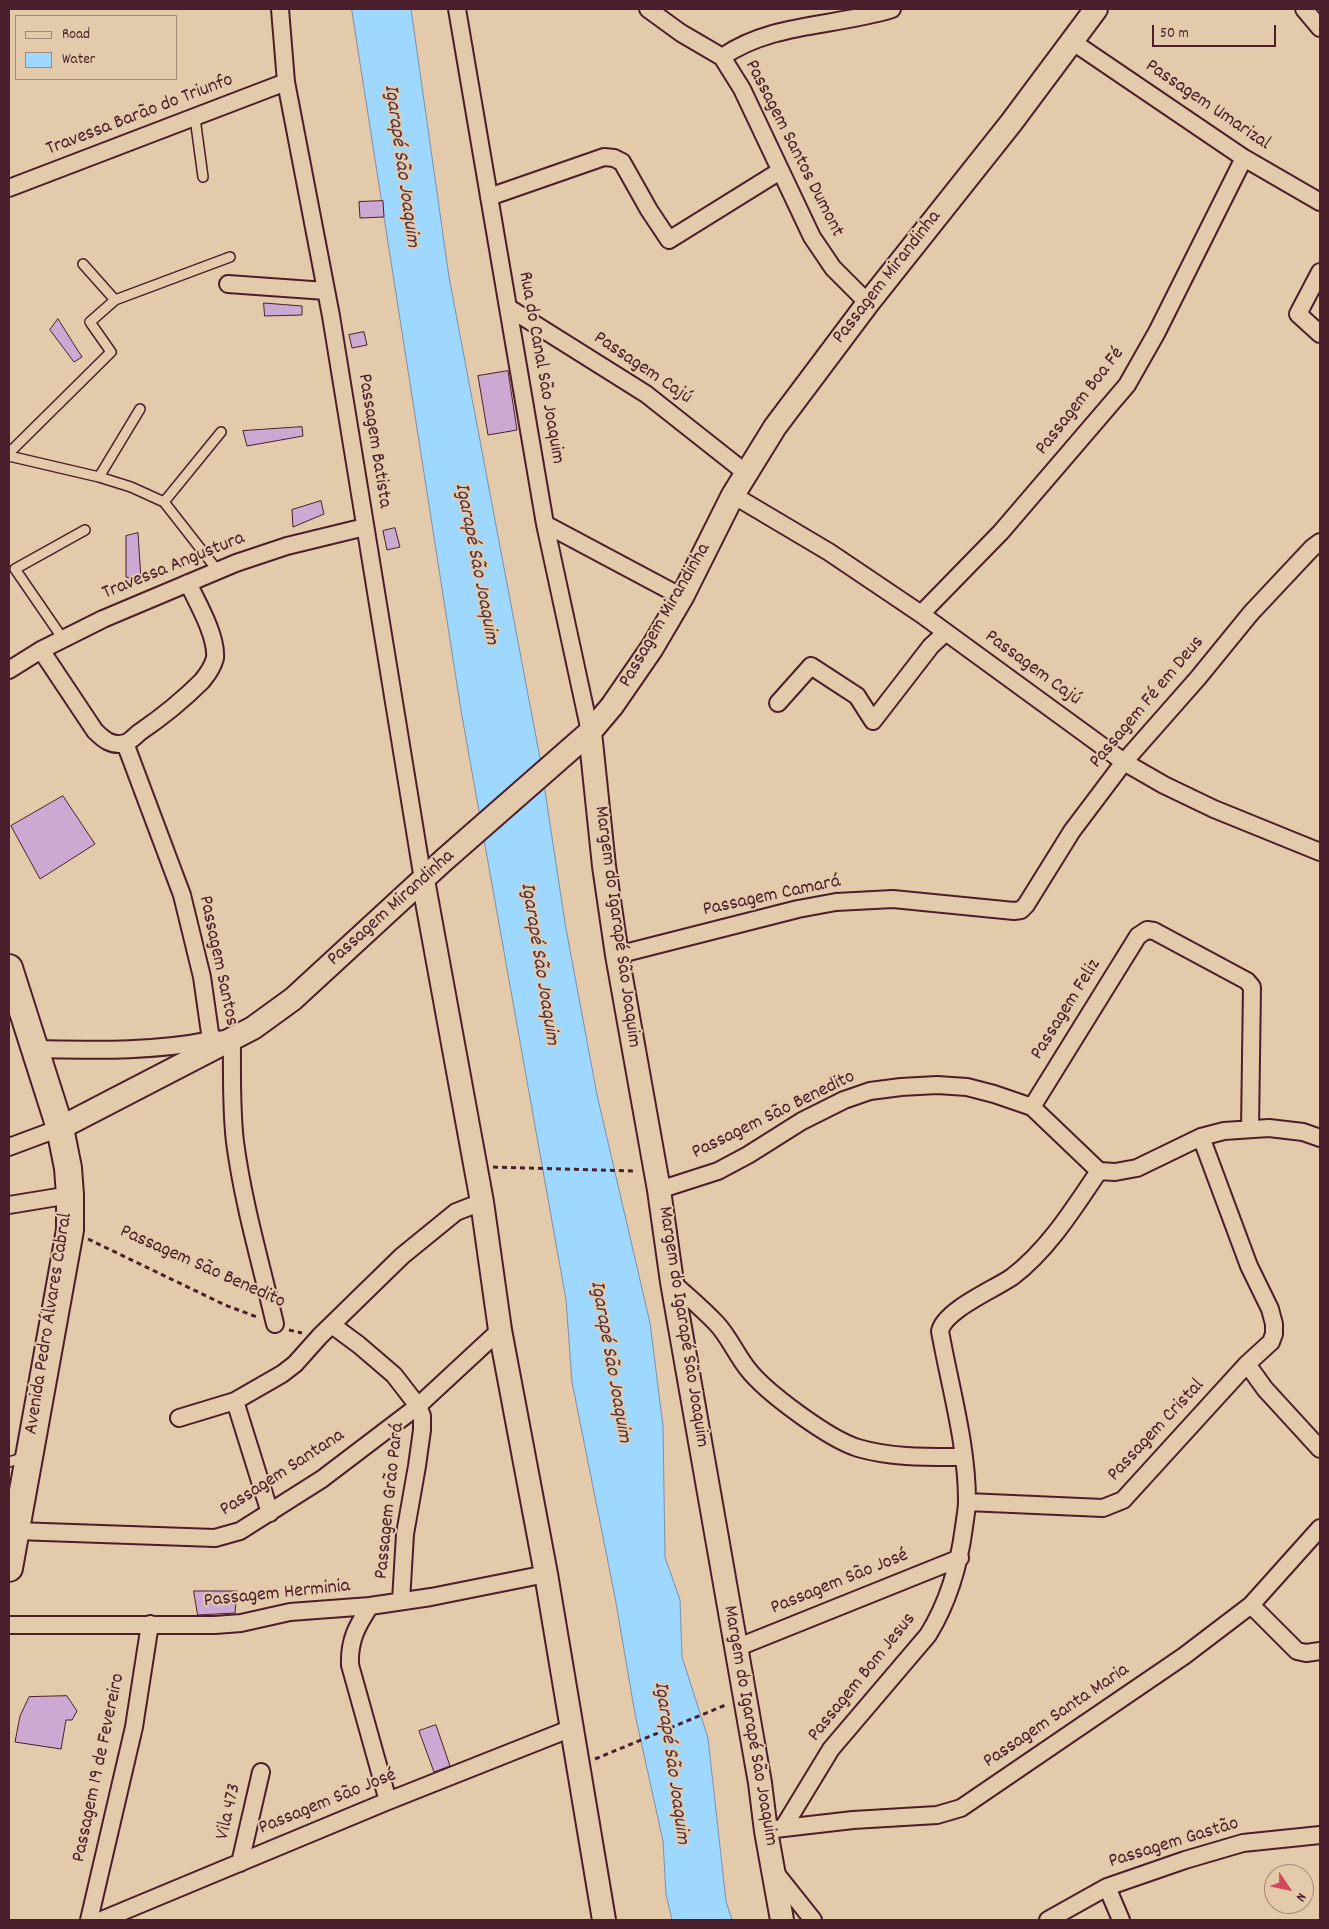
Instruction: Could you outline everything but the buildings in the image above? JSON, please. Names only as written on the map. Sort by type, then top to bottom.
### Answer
[{"type":"main road","name":"Avenida Pedro Álvares Cabral","points":[[9,968],[60,1128],[68,1168],[70,1195],[70,1230],[18,1459],[16,1531],[9,1568]]},
{"type":"street","name":"Passagem Batista","points":[[280,9],[286,82],[326,291],[423,880]]},
{"type":"street","name":"Rua do Canal São Joaquim","points":[[457,9],[545,524],[584,737]]},
{"type":"street","name":"Passagem Santos Dumont","points":[[650,9],[681,33],[722,57],[742,89],[780,171],[822,254],[833,268],[868,303]]},
{"type":"street","points":[[722,57],[749,42],[772,33],[892,9]]},
{"type":"street","name":"Passagem Mirandinha","points":[[60,1128],[222,1040],[253,1028],[293,999],[444,860],[584,737],[612,706],[638,671],[682,597],[746,473],[780,419],[868,303],[1011,124],[1096,9]]},
{"type":"street","points":[[1304,9],[1320,28]]},
{"type":"street","name":"Passagem Umarizal","points":[[1073,42],[1244,158],[1320,202]]},
{"type":"street","name":"Travessa Barão do Triunfo","points":[[9,188],[286,82]]},
{"type":"street","points":[[489,196],[604,157],[614,158],[622,162],[667,239],[670,240],[780,171]]},
{"type":"street","name":"Passagem Boa Fé","points":[[921,614],[1001,532],[1127,385],[1244,158]]},
{"type":"street","points":[[1320,272],[1298,314],[1320,334]]},
{"type":"street","points":[[228,284],[326,291]]},
{"type":"street","name":"Passagem Cajú","points":[[509,308],[646,394],[746,473]]},
{"type":"street","name":"Passagem Cajú","points":[[734,495],[828,552],[921,614],[1124,762],[1164,785],[1214,809],[1320,852]]},
{"type":"street","points":[[545,524],[682,597]]},
{"type":"street","name":"Travessa Angustura","points":[[9,670],[41,650],[103,619],[188,583],[287,546],[365,527]]},
{"type":"street","name":"Passagem Fé em Deus","points":[[1026,905],[1077,824],[1124,762],[1198,678],[1251,613],[1312,548],[1320,542]]},
{"type":"street","points":[[41,650],[95,731],[105,741],[126,743],[161,717],[202,680],[209,671],[214,658],[213,642],[188,583]]},
{"type":"street","points":[[778,703],[811,666],[857,696],[872,721],[931,646],[946,633]]},
{"type":"street","name":"Margem do Igarapé São Joaquim","points":[[584,737],[617,955],[659,1190],[672,1282],[760,1783],[774,1830],[774,1871],[782,1920]]},
{"type":"street","name":"Passagem Santos","points":[[126,743],[182,896],[202,977],[222,1040],[232,1086],[235,1142],[250,1222],[275,1324]]},
{"type":"street","points":[[423,880],[482,1202],[500,1330],[546,1574],[604,1920]]},
{"type":"street","name":"Passagem Camará","points":[[617,955],[798,909],[836,902],[894,899],[1014,911],[1021,910],[1026,905]]},
{"type":"street","name":"Passagem Feliz","points":[[1032,1107],[1138,936],[1147,930],[1154,931],[1247,981],[1252,987],[1250,1129]]},
{"type":"street","points":[[35,1049],[126,1050],[172,1047],[222,1040]]},
{"type":"street","name":"Passagem São Benedito","points":[[659,1190],[718,1171],[748,1155],[802,1121],[844,1100],[870,1091],[937,1085],[960,1087],[994,1094],[1032,1107],[1099,1171]]},
{"type":"street","points":[[9,1147],[60,1128]]},
{"type":"street","points":[[1099,1171],[1125,1172],[1201,1137],[1224,1131],[1277,1129],[1303,1132],[1320,1138]]},
{"type":"street","name":"Passagem Cristal","points":[[967,1502],[1103,1508],[1123,1500],[1247,1364],[1271,1342],[1274,1334],[1274,1324],[1270,1310],[1249,1266],[1201,1137]]},
{"type":"street","name":"Passagem Bom Jesus","points":[[774,1830],[831,1749],[928,1635],[940,1616],[950,1592],[960,1558],[967,1502],[964,1457],[940,1331],[941,1325],[951,1314],[1012,1276],[1033,1259],[1070,1215],[1099,1171]]},
{"type":"street","points":[[9,1205],[70,1195]]},
{"type":"street","points":[[179,1418],[234,1401],[282,1374],[295,1364],[326,1330],[390,1267],[436,1226],[456,1212],[482,1202]]},
{"type":"street","points":[[672,1282],[718,1325],[747,1369],[764,1386],[779,1399],[836,1438],[857,1448],[896,1454],[964,1457]]},
{"type":"street","points":[[326,1330],[359,1344],[394,1375],[418,1406]]},
{"type":"street","name":"Passagem Santana","points":[[16,1531],[215,1538],[240,1530],[322,1479],[418,1406],[500,1330]]},
{"type":"street","points":[[1247,1364],[1265,1389],[1320,1449]]},
{"type":"street","points":[[234,1401],[270,1513]]},
{"type":"street","name":"Passagem Grão Pará","points":[[402,1602],[405,1534],[422,1430],[422,1416],[418,1406]]},
{"type":"street","name":"Passagem Santa Maria","points":[[774,1830],[853,1820],[937,1815],[961,1808],[1184,1656],[1251,1605],[1320,1528]]},
{"type":"street","name":"Passagem São José","points":[[736,1648],[960,1558]]},
{"type":"street","name":"Passagem Herminia","points":[[9,1625],[241,1623],[290,1612],[402,1602],[546,1574]]},
{"type":"street","points":[[1251,1605],[1297,1651],[1306,1653],[1320,1651]]},
{"type":"street","name":"Passagem Grão Pará","points":[[370,1606],[349,1649],[350,1665],[388,1801]]},
{"type":"street","name":"Passagem 19 de Fevereiro","points":[[89,1920],[134,1728],[150,1624]]},
{"type":"street","name":"Passagem São José","points":[[102,1920],[388,1801],[572,1728]]},
{"type":"street","name":"Vila 473","points":[[240,1863],[261,1772]]},
{"type":"street","name":"Passagem Gastão","points":[[1048,1920],[1107,1886],[1185,1860],[1243,1843],[1320,1835]]},
{"type":"street","points":[[774,1871],[813,1920]]},
{"type":"street","points":[[1107,1886],[1121,1920]]},
{"type":"lane","points":[[195,118],[203,177]]},
{"type":"lane","points":[[9,454],[111,352],[90,322],[115,300],[230,256]]},
{"type":"lane","points":[[83,264],[115,300]]},
{"type":"lane","points":[[99,477],[140,409]]},
{"type":"lane","points":[[164,502],[221,432]]},
{"type":"lane","points":[[9,454],[131,486],[164,502],[218,571]]},
{"type":"lane","points":[[63,639],[15,569],[85,530]]},
{"type":"path","points":[[475,1166],[616,1170]]},
{"type":"path","name":"Passagem São Benedito","points":[[70,1230],[225,1305],[290,1330],[326,1330]]},
{"type":"path","points":[[578,1765],[716,1708]]},
{"type":"water","name":"Igarapé São Joaquim","points":[[352,9],[411,9],[449,277],[540,758],[565,923],[597,1095],[650,1323],[663,1426],[665,1557],[680,1600],[682,1657],[708,1738],[726,1901],[732,1920],[672,1920],[666,1894],[663,1841],[635,1714],[615,1597],[572,1382],[566,1300],[461,710]]}]
